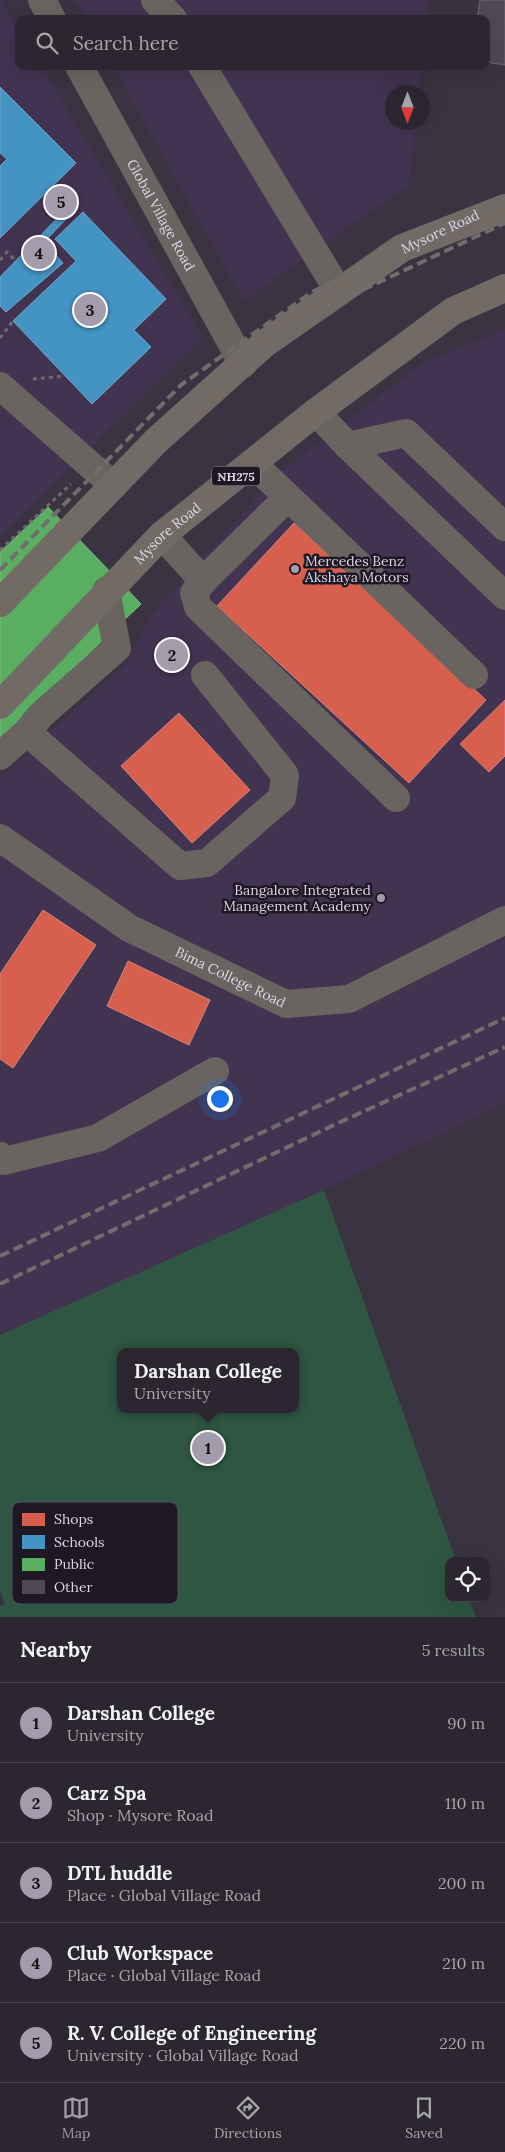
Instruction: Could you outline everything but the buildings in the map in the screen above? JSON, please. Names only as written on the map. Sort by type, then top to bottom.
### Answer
[{"type":"highway","name":"Mysore Road","points":[[0,602],[156,440],[264,344],[402,248],[505,208]]},
{"type":"highway","name":"Mysore Road","points":[[0,705],[106,591],[162,536],[316,412],[453,311],[504,290]]},
{"type":"street","points":[[42,0],[50,15]]},
{"type":"street","name":"Global Village Road","points":[[80,70],[243,364]]},
{"type":"street","points":[[204,70],[339,292]]},
{"type":"street","points":[[0,386],[112,485]]},
{"type":"street","points":[[316,412],[348,446],[505,596]]},
{"type":"street","points":[[348,446],[406,433],[505,527]]},
{"type":"street","points":[[252,464],[474,675]]},
{"type":"street","points":[[288,497],[203,581],[194,593],[198,608],[396,798]]},
{"type":"street","points":[[162,536],[203,581]]},
{"type":"street","points":[[0,756],[27,732],[42,715],[117,648],[106,591]]},
{"type":"street","points":[[27,732],[180,866],[207,863],[282,798],[285,775],[205,675]]},
{"type":"street","name":"Bima College Road","points":[[0,838],[129,928],[286,1004],[349,999],[505,920]]},
{"type":"street","points":[[0,1156],[4,1161],[98,1138],[215,1071]]},
{"type":"path","points":[[0,260],[7,252],[16,261]]},
{"type":"path","points":[[0,338],[13,321]]},
{"type":"shaded area","points":[[0,0],[15,23],[15,70],[43,70],[203,338],[0,536]]},
{"type":"shaded area","points":[[76,0],[427,0],[426,15],[84,15]]},
{"type":"shaded area","points":[[115,70],[421,70],[419,85],[385,85],[385,130],[414,130],[409,185],[244,301]]},
{"type":"shaded area","points":[[505,329],[505,1103],[324,1190],[455,1557],[445,1557],[445,1602],[470,1602],[476,1617],[0,1617],[0,1606],[5,1603],[0,1591],[0,777],[126,664],[152,614],[276,475],[424,362]]},
{"type":"green space","points":[[324,1190],[455,1557],[445,1557],[445,1602],[470,1602],[476,1617],[0,1617],[0,1606],[5,1603],[0,1591],[0,1335]]},
{"type":"railway","points":[[0,570],[181,385],[312,292],[505,201]]},
{"type":"railway","points":[[0,599],[194,401],[322,309],[505,223]]},
{"type":"railway","points":[[0,1256],[505,1018]]},
{"type":"railway","points":[[0,1284],[336,1124],[505,1047]]},
{"type":"place","name":"R. V. College of Engineering","points":[[61,202]]},
{"type":"place","name":"Club Workspace","points":[[39,253]]},
{"type":"place","name":"DTL huddle","points":[[90,310]]},
{"type":"place","name":"Mercedes Benz Akshaya Motors","points":[[295,569]]},
{"type":"place","name":"Carz Spa","points":[[172,655]]},
{"type":"place","name":"Bangalore Integrated Management Academy","points":[[381,898]]},
{"type":"place","name":"Darshan College","points":[[208,1448]]}]
